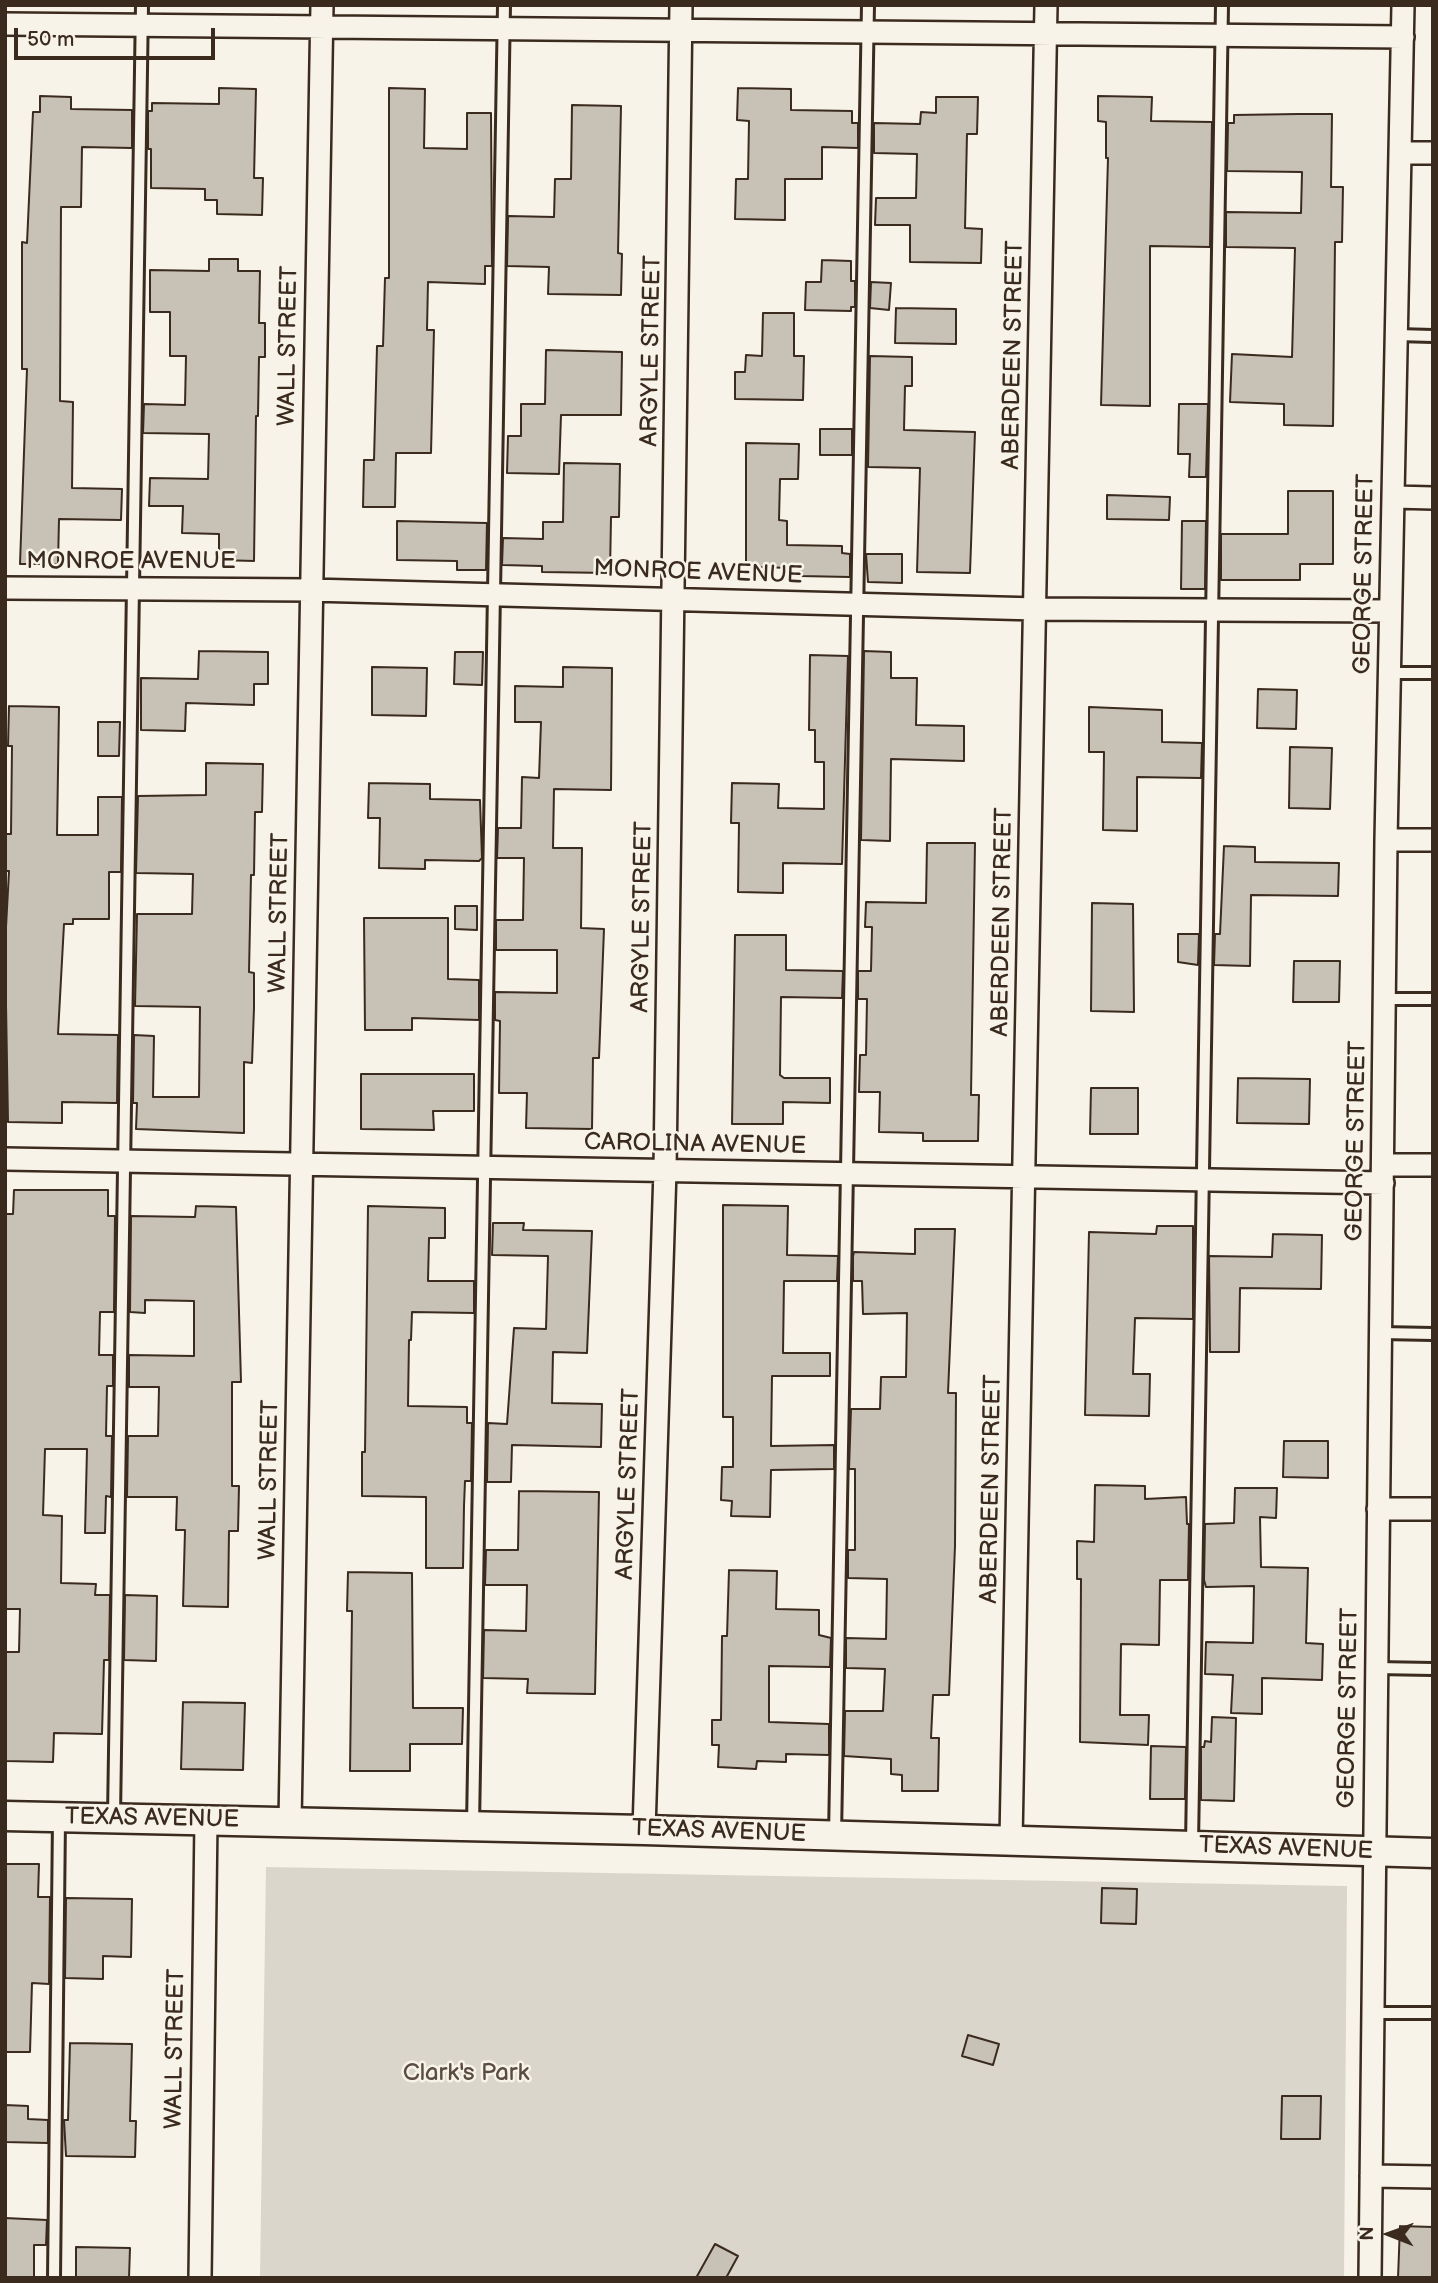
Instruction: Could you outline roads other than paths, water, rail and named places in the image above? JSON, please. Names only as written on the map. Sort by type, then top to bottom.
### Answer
[{"type":"street","name":"WALL STREET","points":[[290,1822],[322,5]]},
{"type":"street","name":"ARGYLE STREET","points":[[645,1830],[665,1170],[675,599],[681,5]]},
{"type":"street","name":"ABERDEEN STREET","points":[[1011,1840],[1037,609],[1046,5]]},
{"type":"street","name":"GEORGE STREET","points":[[1370,2278],[1386,840],[1403,5]]},
{"type":"street","points":[[5,24],[142,15],[322,27],[1403,37]]},
{"type":"street","points":[[1400,153],[1433,153]]},
{"type":"street","points":[[1394,497],[1433,498]]},
{"type":"street","name":"MONROE AVENUE","points":[[5,587],[311,590],[1037,609],[1390,611]]},
{"type":"street","points":[[1386,840],[1433,840]]},
{"type":"street","name":"CAROLINA AVENUE","points":[[5,1159],[302,1162],[1202,1181],[1383,1174],[1433,1165]]},
{"type":"street","points":[[1378,1509],[1433,1509]]},
{"type":"street","name":"TEXAS AVENUE","points":[[5,1816],[645,1830],[1433,1853]]},
{"type":"street","name":"WALL STREET","points":[[200,2278],[206,1820]]},
{"type":"street","points":[[1371,2176],[1433,2177]]},
{"type":"lane","points":[[473,1826],[482,1166],[504,5]]},
{"type":"lane","points":[[835,1835],[868,5]]},
{"type":"lane","points":[[1192,1846],[1222,5]]},
{"type":"lane","points":[[114,1818],[122,1160],[142,15]]},
{"type":"lane","points":[[1397,335],[1433,336]]},
{"type":"lane","points":[[1389,673],[1433,674]]},
{"type":"lane","points":[[1384,999],[1433,999]]},
{"type":"lane","points":[[1381,1333],[1433,1334]]},
{"type":"lane","points":[[1376,1668],[1433,1669]]},
{"type":"lane","points":[[54,2278],[59,1817]]},
{"type":"lane","points":[[1372,2013],[1433,2013]]},
{"type":"park label","name":"Clark's Park","points":[[466,2074]]}]
